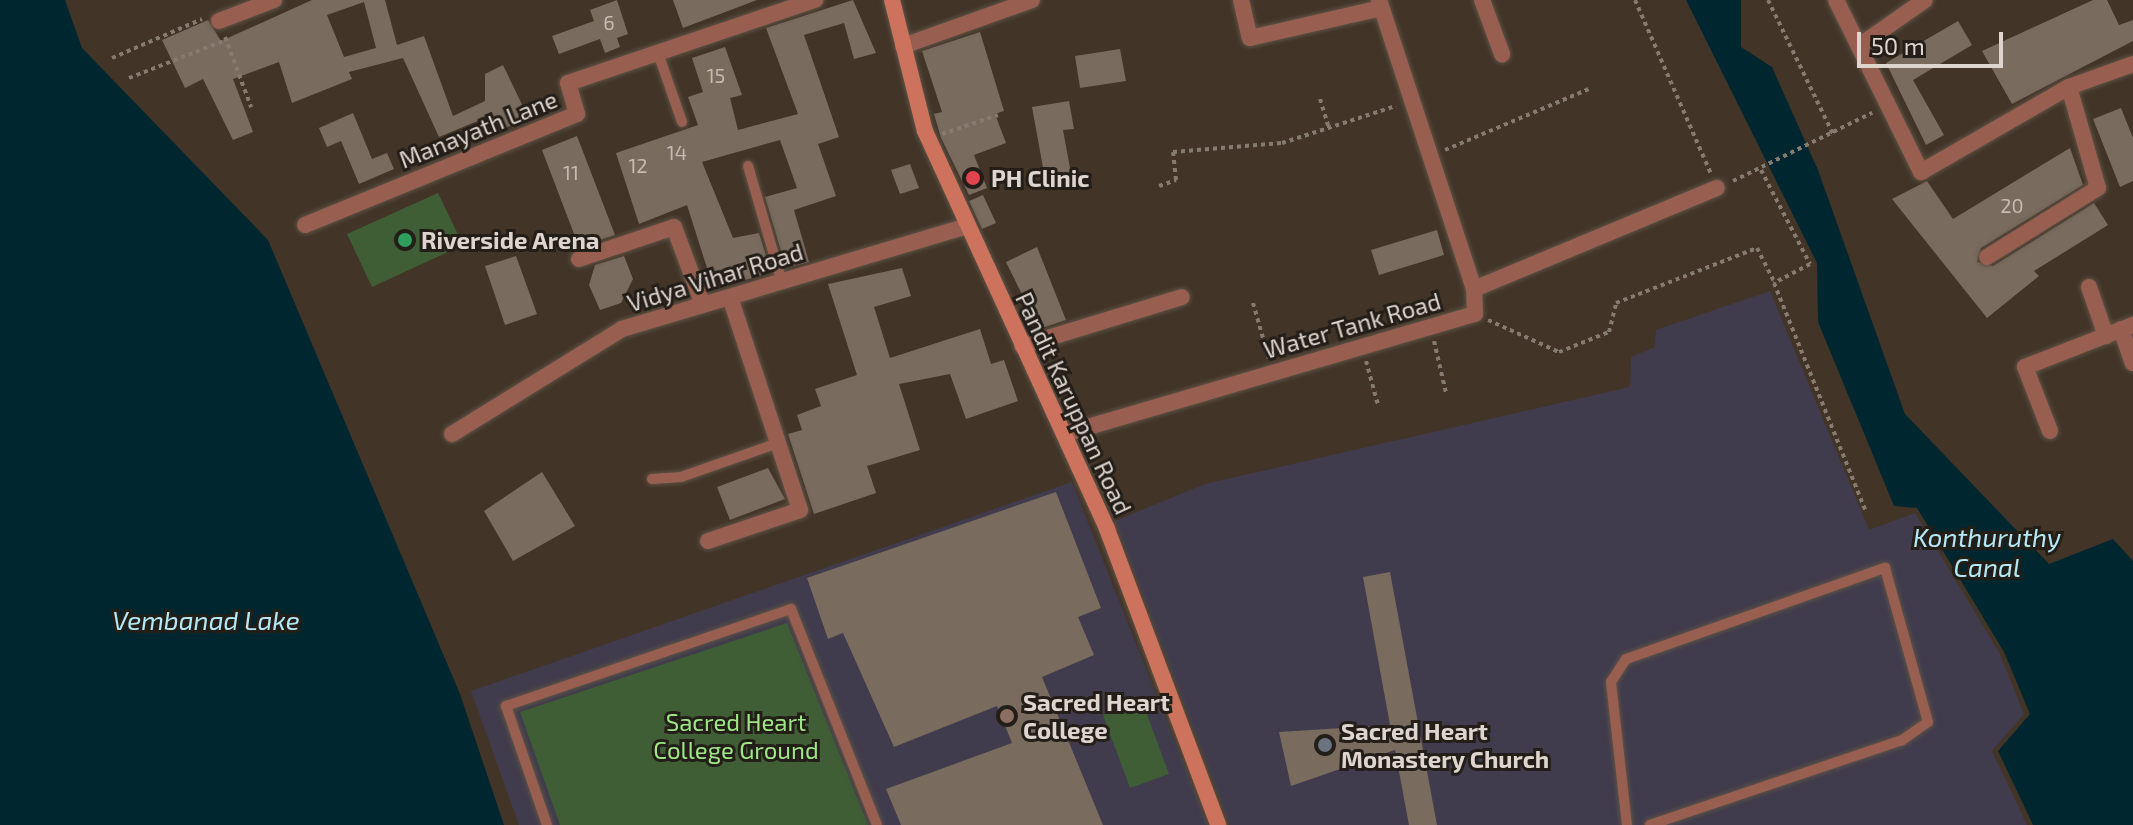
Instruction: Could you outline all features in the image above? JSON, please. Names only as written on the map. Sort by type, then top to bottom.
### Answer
[{"type":"main road","name":"Pandit Karuppan Road","points":[[892,0],[928,139],[1064,434],[1218,825]]},
{"type":"street","points":[[219,21],[274,0]]},
{"type":"street","name":"Manayath Lane","points":[[305,225],[577,114],[568,83],[815,0]]},
{"type":"street","points":[[903,46],[1032,0]]},
{"type":"street","points":[[1241,0],[1250,38],[1380,4]]},
{"type":"street","points":[[1482,0],[1502,54]]},
{"type":"street","points":[[1836,0],[1921,172],[2069,87],[2133,64]]},
{"type":"street","points":[[1859,46],[1925,0]]},
{"type":"street","name":"Water Tank Road","points":[[1064,434],[1475,314],[1474,289],[1431,155],[1409,102],[1380,4]]},
{"type":"street","points":[[1987,257],[2098,188],[2069,87]]},
{"type":"street","points":[[1474,289],[1717,188]]},
{"type":"street","name":"Vidya Vihar Road","points":[[452,434],[622,329],[967,226]]},
{"type":"street","points":[[579,259],[674,227],[703,305]]},
{"type":"street","points":[[2089,287],[2120,330],[2133,363]]},
{"type":"street","points":[[708,541],[800,510],[730,297]]},
{"type":"street","points":[[1022,346],[1182,297]]},
{"type":"street","points":[[2050,431],[2025,367],[2120,330]]},
{"type":"lane","points":[[658,53],[682,122]]},
{"type":"lane","points":[[748,166],[782,282]]},
{"type":"lane","points":[[652,479],[681,477],[778,443]]},
{"type":"lane","points":[[1627,825],[1611,682],[1626,659],[1885,568],[1928,722],[1902,740],[1650,825]]},
{"type":"lane","points":[[547,825],[506,706],[791,609],[877,825]]},
{"type":"path","points":[[1635,0],[1717,188],[1761,170],[1889,105]]},
{"type":"path","points":[[1768,0],[1833,134]]},
{"type":"path","points":[[112,58],[215,13],[251,107]]},
{"type":"path","points":[[129,78],[226,40]]},
{"type":"path","points":[[1431,155],[1589,89]]},
{"type":"path","points":[[1320,99],[1329,128]]},
{"type":"path","points":[[1159,186],[1176,180],[1173,152],[1282,143],[1409,102]]},
{"type":"path","points":[[928,139],[998,115]]},
{"type":"path","points":[[1761,170],[1810,264],[1774,283]]},
{"type":"path","points":[[1475,314],[1559,352],[1609,332],[1616,303],[1757,248],[1866,512]]},
{"type":"path","points":[[1253,303],[1273,373]]},
{"type":"path","points":[[1431,327],[1446,393]]},
{"type":"path","points":[[1363,347],[1378,405]]},
{"type":"shaded area","points":[[1770,291],[1869,530],[1915,513],[2000,654],[2024,714],[1992,751],[2027,825],[1230,825],[1115,521],[1205,484],[1630,387],[1631,357],[1655,347],[1656,330]]},
{"type":"shaded area","points":[[1072,482],[1208,825],[519,825],[471,691]]},
{"type":"green space","name":"Riverside Arena","points":[[438,193],[463,245],[372,287],[347,234]]},
{"type":"green space","name":"Sacred Heart College Ground","points":[[787,623],[868,825],[560,825],[520,712]]},
{"type":"green space","points":[[1142,701],[1169,774],[1130,788],[1103,715]]},
{"type":"water","name":"Vembanad Lake","points":[[0,0],[65,0],[82,48],[268,240],[460,694],[504,825],[0,825]]},
{"type":"water","name":"Konthuruthy Canal","points":[[1686,0],[1741,0],[1741,47],[1772,67],[1818,170],[1905,414],[2049,564],[2113,539],[2133,561],[2133,825],[2033,825],[1998,751],[2030,714],[2004,652],[1917,508],[1894,506],[1818,322],[1817,263]]},
{"type":"building","points":[[312,0],[385,0],[397,45],[424,36],[453,116],[485,101],[485,74],[503,65],[528,117],[499,131],[492,115],[439,137],[403,58],[349,72],[352,79],[292,103],[279,62],[233,79],[253,132],[233,140],[203,79],[185,88],[162,40],[208,20],[221,41]],"holes":[[[364,2],[376,48],[344,57],[327,15]]]},
{"type":"building","points":[[617,0],[628,34],[617,38],[620,47],[605,53],[600,39],[559,54],[552,36],[594,21],[590,10]]},
{"type":"building","points":[[673,0],[757,0],[683,28]]},
{"type":"building","points":[[853,0],[876,53],[854,59],[844,23],[804,35],[839,137],[818,144],[836,196],[794,210],[809,262],[786,268],[765,197],[797,188],[780,140],[702,162],[733,238],[759,233],[771,272],[714,290],[687,205],[639,224],[616,153],[698,125],[688,97],[703,92],[692,58],[725,47],[742,95],[730,98],[738,130],[798,114],[766,28]]},
{"type":"building","points":[[2093,0],[2107,0],[2119,25],[2133,20],[2133,41],[2012,104],[1982,51]]},
{"type":"building","points":[[1958,21],[1972,45],[1913,80],[1944,135],[1926,145],[1886,63]]},
{"type":"building","points":[[980,32],[1004,111],[995,114],[1006,143],[974,155],[987,188],[969,195],[941,138],[934,114],[942,112],[922,51]]},
{"type":"building","points":[[1120,49],[1126,81],[1080,88],[1075,56]]},
{"type":"building","points":[[1069,101],[1074,129],[1063,130],[1072,179],[1046,184],[1032,107]]},
{"type":"building","points":[[2121,108],[2133,138],[2133,181],[2120,187],[2093,119]]},
{"type":"building","points":[[353,113],[372,159],[387,153],[394,169],[359,184],[341,141],[327,147],[319,128]]},
{"type":"building","points":[[577,136],[615,235],[579,247],[542,150]]},
{"type":"building","points":[[2070,148],[2083,185],[1981,248],[1977,262],[1993,266],[2094,203],[2108,225],[2034,271],[2039,276],[1987,318],[1892,199],[1927,181],[1953,219]]},
{"type":"building","points":[[910,164],[919,188],[900,194],[891,170]]},
{"type":"building","points":[[983,195],[996,223],[982,229],[969,201]]},
{"type":"building","points":[[1437,230],[1444,255],[1379,275],[1371,250]]},
{"type":"building","points":[[1037,247],[1066,320],[1039,329],[1006,262]]},
{"type":"building","points":[[516,256],[537,314],[505,325],[485,266]]},
{"type":"building","points":[[624,256],[633,279],[621,303],[600,310],[589,285],[595,265]]},
{"type":"building","points":[[902,268],[911,296],[874,307],[890,358],[980,329],[991,364],[1004,360],[1018,401],[966,419],[950,374],[899,384],[920,450],[867,466],[876,493],[814,514],[788,434],[802,430],[797,415],[821,406],[815,389],[857,375],[828,284]]},
{"type":"building","points":[[768,468],[785,499],[730,520],[717,487]]},
{"type":"building","points":[[542,472],[575,526],[513,561],[484,511]]},
{"type":"building","name":"Sacred Heart College","points":[[1056,492],[1101,608],[1078,617],[1094,655],[1042,677],[1103,825],[901,825],[886,789],[1012,743],[997,706],[894,747],[843,633],[828,639],[807,578]]},
{"type":"building","points":[[1390,572],[1437,825],[1409,825],[1395,750],[1291,786],[1279,732],[1390,725],[1363,577]]},
{"type":"place","name":"PH Clinic","points":[[973,178]]},
{"type":"place","name":"Riverside Arena","points":[[405,240]]},
{"type":"place","name":"Sacred Heart College","points":[[1007,716]]},
{"type":"place","name":"Sacred Heart Monastery Church","points":[[1325,745]]}]
